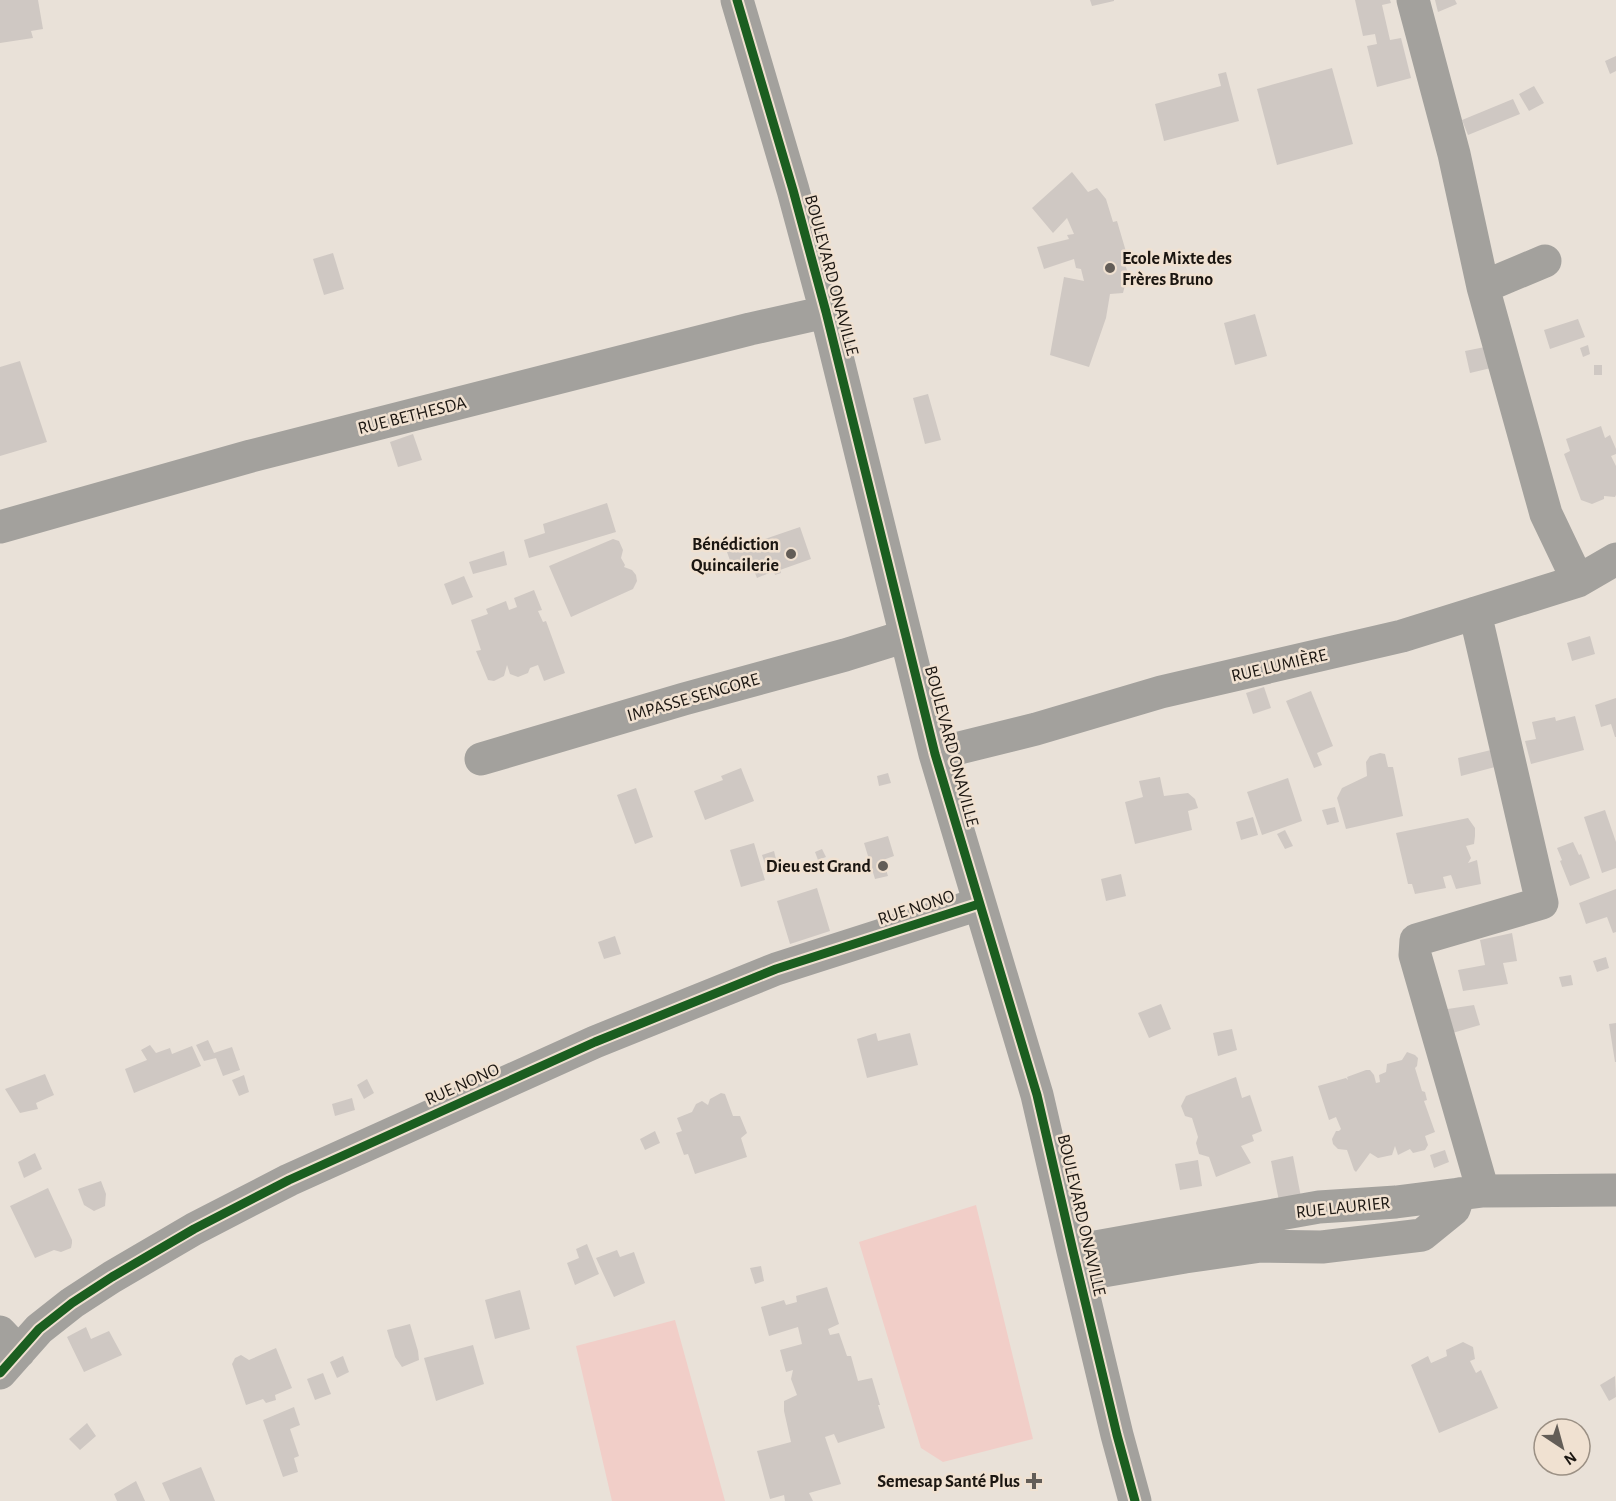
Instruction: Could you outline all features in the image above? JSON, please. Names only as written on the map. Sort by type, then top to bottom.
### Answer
[{"type":"street","name":"BOULEVARD ONAVILLE","points":[[737,0],[826,312],[935,754],[1037,1095],[1135,1501]]},
{"type":"street","points":[[1413,0],[1454,154],[1484,286],[1546,514],[1578,581]]},
{"type":"street","points":[[1484,286],[1545,261]]},
{"type":"street","name":"RUE BETHESDA","points":[[0,527],[251,456],[750,329],[826,312]]},
{"type":"street","name":"RUE LUMIÈRE","points":[[935,754],[1036,729],[1161,692],[1402,636],[1578,581],[1616,559]]},
{"type":"street","points":[[1471,1193],[1415,955],[1416,940],[1542,903],[1475,613]]},
{"type":"street","name":"IMPASSE SENGORE","points":[[481,759],[906,636]]},
{"type":"street","name":"RUE NONO","points":[[6,1352],[72,1303],[112,1277],[194,1229],[289,1180],[595,1042],[766,974],[979,904]]},
{"type":"street","name":"RUE LAURIER","points":[[1076,1263],[1319,1207],[1396,1202],[1471,1193],[1616,1190]]},
{"type":"shaded area","points":[[976,1205],[1033,1439],[943,1462],[921,1448],[859,1242]]},
{"type":"shaded area","points":[[675,1320],[725,1501],[612,1501],[576,1346]]},
{"type":"building","points":[[0,0],[38,0],[43,29],[31,31],[33,38],[0,43]]},
{"type":"building","points":[[1090,0],[1114,0],[1114,1],[1092,6]]},
{"type":"building","points":[[1355,0],[1390,0],[1391,3],[1382,5],[1390,40],[1401,38],[1411,78],[1377,87],[1367,46],[1377,44],[1375,34],[1363,36]]},
{"type":"building","points":[[1435,0],[1455,0],[1457,4],[1438,12]]},
{"type":"building","points":[[1616,56],[1616,71],[1610,74],[1605,61]]},
{"type":"building","points":[[1332,68],[1353,144],[1277,165],[1257,89]]},
{"type":"building","points":[[1226,72],[1239,121],[1164,141],[1155,104],[1221,86],[1218,74]]},
{"type":"building","points":[[1534,86],[1544,103],[1529,111],[1519,94]]},
{"type":"building","points":[[1513,99],[1520,114],[1468,135],[1462,120]]},
{"type":"building","points":[[1072,172],[1088,192],[1097,188],[1106,199],[1113,222],[1117,221],[1127,255],[1122,256],[1128,273],[1123,293],[1110,294],[1106,318],[1089,367],[1050,355],[1064,277],[1084,281],[1081,269],[1076,268],[1074,259],[1044,269],[1037,247],[1069,239],[1067,235],[1074,234],[1067,218],[1053,233],[1032,208]]},
{"type":"building","points":[[333,253],[344,289],[324,295],[313,259]]},
{"type":"building","points":[[1255,314],[1267,356],[1235,365],[1224,323]]},
{"type":"building","points":[[1578,319],[1585,337],[1550,349],[1544,330]]},
{"type":"building","points":[[1588,345],[1590,354],[1583,357],[1580,348]]},
{"type":"building","points":[[1485,347],[1491,368],[1470,373],[1465,351]]},
{"type":"building","points":[[20,361],[47,442],[0,456],[0,367]]},
{"type":"building","points":[[1594,365],[1602,365],[1602,375],[1594,375]]},
{"type":"building","points":[[928,394],[941,440],[925,444],[913,398]]},
{"type":"building","points":[[1601,426],[1605,438],[1610,435],[1616,449],[1616,454],[1611,456],[1616,466],[1616,495],[1615,497],[1604,496],[1604,499],[1592,504],[1581,500],[1564,454],[1570,451],[1566,439]]},
{"type":"building","points":[[413,434],[422,460],[398,467],[390,442]]},
{"type":"building","points":[[607,503],[616,532],[529,558],[524,540],[545,533],[543,524]]},
{"type":"building","points":[[800,527],[811,559],[780,570],[781,573],[775,575],[774,571],[757,578],[751,563],[733,569],[727,552]]},
{"type":"building","points":[[613,539],[619,541],[623,550],[621,558],[624,567],[632,570],[636,575],[637,581],[633,589],[571,617],[549,566]]},
{"type":"building","points":[[504,551],[507,565],[473,574],[469,562]]},
{"type":"building","points":[[464,576],[473,597],[452,605],[444,584]]},
{"type":"building","points":[[534,590],[542,610],[538,611],[543,622],[546,621],[565,673],[544,681],[538,665],[518,677],[510,674],[507,665],[504,676],[494,681],[488,680],[476,651],[481,650],[471,620],[488,614],[486,609],[506,601],[509,610],[517,607],[514,598]]},
{"type":"building","points":[[1590,636],[1595,654],[1572,661],[1567,643]]},
{"type":"building","points":[[1264,687],[1271,708],[1253,714],[1246,693]]},
{"type":"building","points":[[1311,691],[1333,746],[1317,753],[1322,765],[1314,768],[1286,701]]},
{"type":"building","points":[[1616,698],[1615,737],[1611,724],[1601,727],[1595,705]]},
{"type":"building","points":[[1575,716],[1584,750],[1531,764],[1525,741],[1536,739],[1532,722],[1555,717],[1556,721]]},
{"type":"building","points":[[1491,750],[1495,767],[1461,776],[1458,758]]},
{"type":"building","points":[[1385,754],[1388,767],[1393,767],[1403,816],[1346,829],[1337,798],[1342,788],[1367,776],[1366,762],[1370,756]]},
{"type":"building","points":[[741,768],[754,801],[705,820],[694,791],[723,780],[721,776]]},
{"type":"building","points":[[888,773],[891,783],[879,786],[877,776]]},
{"type":"building","points":[[1160,777],[1164,796],[1188,793],[1195,799],[1198,808],[1188,811],[1192,830],[1135,844],[1125,802],[1143,797],[1139,781]]},
{"type":"building","points":[[1288,778],[1302,821],[1262,835],[1247,792]]},
{"type":"building","points":[[636,788],[653,837],[635,844],[617,795]]},
{"type":"building","points":[[1335,807],[1339,822],[1327,825],[1322,810]]},
{"type":"building","points":[[1605,810],[1616,842],[1616,868],[1602,873],[1584,817]]},
{"type":"building","points":[[1253,817],[1258,835],[1241,840],[1236,822]]},
{"type":"building","points":[[1468,818],[1475,828],[1475,836],[1474,844],[1466,846],[1471,858],[1468,863],[1477,860],[1481,884],[1456,889],[1451,875],[1443,877],[1446,888],[1415,894],[1412,884],[1408,884],[1396,833]]},
{"type":"building","points":[[1285,830],[1293,846],[1285,849],[1277,834]]},
{"type":"building","points":[[888,836],[894,856],[883,860],[888,876],[875,879],[864,843]]},
{"type":"building","points":[[1573,842],[1579,855],[1581,854],[1590,878],[1570,886],[1557,848]]},
{"type":"building","points":[[754,843],[765,880],[741,887],[730,850]]},
{"type":"building","points":[[822,849],[826,857],[818,860],[815,852]]},
{"type":"building","points":[[774,851],[777,863],[766,867],[762,855]]},
{"type":"building","points":[[1121,874],[1126,896],[1106,901],[1101,879]]},
{"type":"building","points":[[817,888],[830,931],[790,944],[777,901]]},
{"type":"building","points":[[1616,889],[1616,932],[1613,933],[1607,917],[1586,924],[1579,903]]},
{"type":"building","points":[[1512,933],[1517,961],[1503,963],[1508,984],[1463,991],[1458,970],[1485,965],[1480,940]]},
{"type":"building","points":[[615,936],[621,954],[604,959],[598,942]]},
{"type":"building","points":[[1606,957],[1609,968],[1597,972],[1593,961]]},
{"type":"building","points":[[1571,975],[1573,985],[1562,987],[1559,977]]},
{"type":"building","points":[[1161,1004],[1171,1029],[1149,1038],[1138,1013]]},
{"type":"building","points":[[1474,1005],[1480,1025],[1449,1034],[1441,1010]]},
{"type":"building","points":[[1616,1023],[1616,1062],[1615,1062],[1609,1024]]},
{"type":"building","points":[[1232,1029],[1237,1050],[1218,1056],[1213,1033]]},
{"type":"building","points":[[876,1033],[878,1041],[910,1033],[918,1065],[867,1078],[857,1039]]},
{"type":"building","points":[[208,1040],[214,1053],[232,1047],[240,1070],[223,1076],[216,1058],[204,1061],[196,1045]]},
{"type":"building","points":[[150,1045],[156,1053],[170,1048],[172,1054],[192,1046],[201,1066],[134,1093],[125,1069],[147,1060],[141,1050]]},
{"type":"building","points":[[1407,1052],[1418,1058],[1415,1068],[1422,1091],[1425,1092],[1427,1100],[1424,1101],[1435,1132],[1425,1136],[1428,1145],[1425,1150],[1413,1153],[1410,1149],[1398,1155],[1395,1146],[1392,1155],[1378,1158],[1370,1153],[1356,1172],[1347,1150],[1338,1149],[1333,1144],[1332,1139],[1336,1131],[1341,1129],[1336,1117],[1329,1120],[1318,1086],[1346,1078],[1348,1080],[1347,1077],[1366,1070],[1370,1070],[1374,1075],[1376,1083],[1380,1082],[1379,1075],[1386,1072],[1387,1064],[1402,1060]]},
{"type":"building","points":[[45,1074],[54,1095],[36,1103],[38,1109],[20,1113],[5,1089]]},
{"type":"building","points":[[244,1075],[249,1092],[239,1096],[232,1080]]},
{"type":"building","points":[[1236,1077],[1242,1098],[1250,1095],[1262,1131],[1252,1135],[1254,1141],[1241,1146],[1251,1163],[1216,1177],[1209,1157],[1199,1154],[1196,1143],[1198,1137],[1192,1118],[1185,1116],[1181,1106],[1186,1096]]},
{"type":"building","points":[[367,1079],[374,1093],[364,1099],[357,1085]]},
{"type":"building","points":[[721,1093],[725,1094],[733,1116],[740,1116],[747,1133],[741,1138],[747,1157],[695,1174],[688,1154],[684,1155],[676,1133],[682,1131],[677,1118],[692,1112],[696,1104],[702,1101],[708,1105],[710,1099]]},
{"type":"building","points":[[352,1098],[355,1110],[335,1116],[332,1104]]},
{"type":"building","points":[[655,1131],[660,1143],[645,1150],[640,1139]]},
{"type":"building","points":[[1445,1150],[1449,1162],[1434,1168],[1430,1155]]},
{"type":"building","points":[[35,1153],[42,1169],[24,1178],[18,1162]]},
{"type":"building","points":[[1293,1156],[1301,1197],[1279,1201],[1271,1161]]},
{"type":"building","points":[[1198,1160],[1202,1186],[1180,1190],[1175,1164]]},
{"type":"building","points":[[101,1181],[106,1194],[105,1206],[94,1211],[84,1205],[78,1189]]},
{"type":"building","points":[[48,1188],[72,1243],[71,1248],[61,1252],[54,1250],[35,1258],[10,1206]]},
{"type":"building","points":[[587,1244],[599,1274],[575,1285],[567,1263],[579,1258],[576,1249]]},
{"type":"building","points":[[617,1250],[620,1257],[634,1252],[645,1283],[614,1297],[596,1258]]},
{"type":"building","points":[[761,1266],[764,1281],[755,1284],[750,1268]]},
{"type":"building","points":[[827,1287],[839,1324],[828,1329],[830,1335],[839,1333],[847,1356],[851,1356],[858,1381],[872,1378],[885,1428],[838,1443],[834,1434],[825,1437],[841,1484],[809,1493],[813,1501],[785,1501],[784,1495],[770,1499],[757,1451],[791,1442],[784,1401],[797,1395],[791,1379],[793,1370],[786,1372],[780,1350],[802,1344],[798,1327],[769,1336],[761,1307],[784,1300],[786,1305],[797,1302],[796,1296]]},
{"type":"building","points":[[520,1290],[530,1329],[495,1339],[485,1300]]},
{"type":"building","points":[[410,1324],[419,1360],[402,1367],[395,1357],[387,1330]]},
{"type":"building","points":[[86,1327],[91,1339],[109,1331],[122,1355],[84,1372],[67,1337]]},
{"type":"building","points":[[1463,1342],[1473,1347],[1475,1359],[1470,1361],[1476,1373],[1481,1370],[1498,1408],[1439,1433],[1411,1365],[1428,1356],[1431,1363],[1447,1356],[1446,1350]]},
{"type":"building","points":[[473,1345],[484,1384],[436,1401],[424,1358]]},
{"type":"building","points":[[276,1348],[292,1388],[275,1395],[276,1400],[266,1403],[263,1399],[246,1405],[232,1364],[235,1358],[241,1355],[249,1360]]},
{"type":"building","points":[[343,1356],[349,1372],[337,1378],[330,1362]]},
{"type":"building","points":[[323,1373],[331,1394],[315,1400],[307,1379]]},
{"type":"building","points":[[1615,1376],[1616,1397],[1609,1401],[1600,1385]]},
{"type":"building","points":[[294,1407],[300,1425],[290,1429],[299,1456],[294,1458],[298,1472],[283,1477],[263,1420]]},
{"type":"building","points":[[87,1423],[96,1436],[80,1450],[69,1439]]},
{"type":"building","points":[[201,1467],[215,1501],[170,1501],[162,1483]]},
{"type":"building","points":[[136,1481],[145,1501],[117,1501],[114,1494]]},
{"type":"cycle path","points":[[737,0],[826,312],[935,754],[1037,1095],[1117,1435],[1135,1501]]},
{"type":"cycle path","points":[[0,1373],[39,1329],[72,1303],[194,1229],[289,1180],[595,1042],[776,969],[979,904]]},
{"type":"place","name":"Ecole Mixte des Frères Bruno","points":[[1110,268]]},
{"type":"place","name":"Bénédiction Quincailerie","points":[[791,554]]},
{"type":"place","name":"Dieu est Grand","points":[[883,866]]},
{"type":"place","name":"Semesap Santé Plus","points":[[1034,1481]]}]
